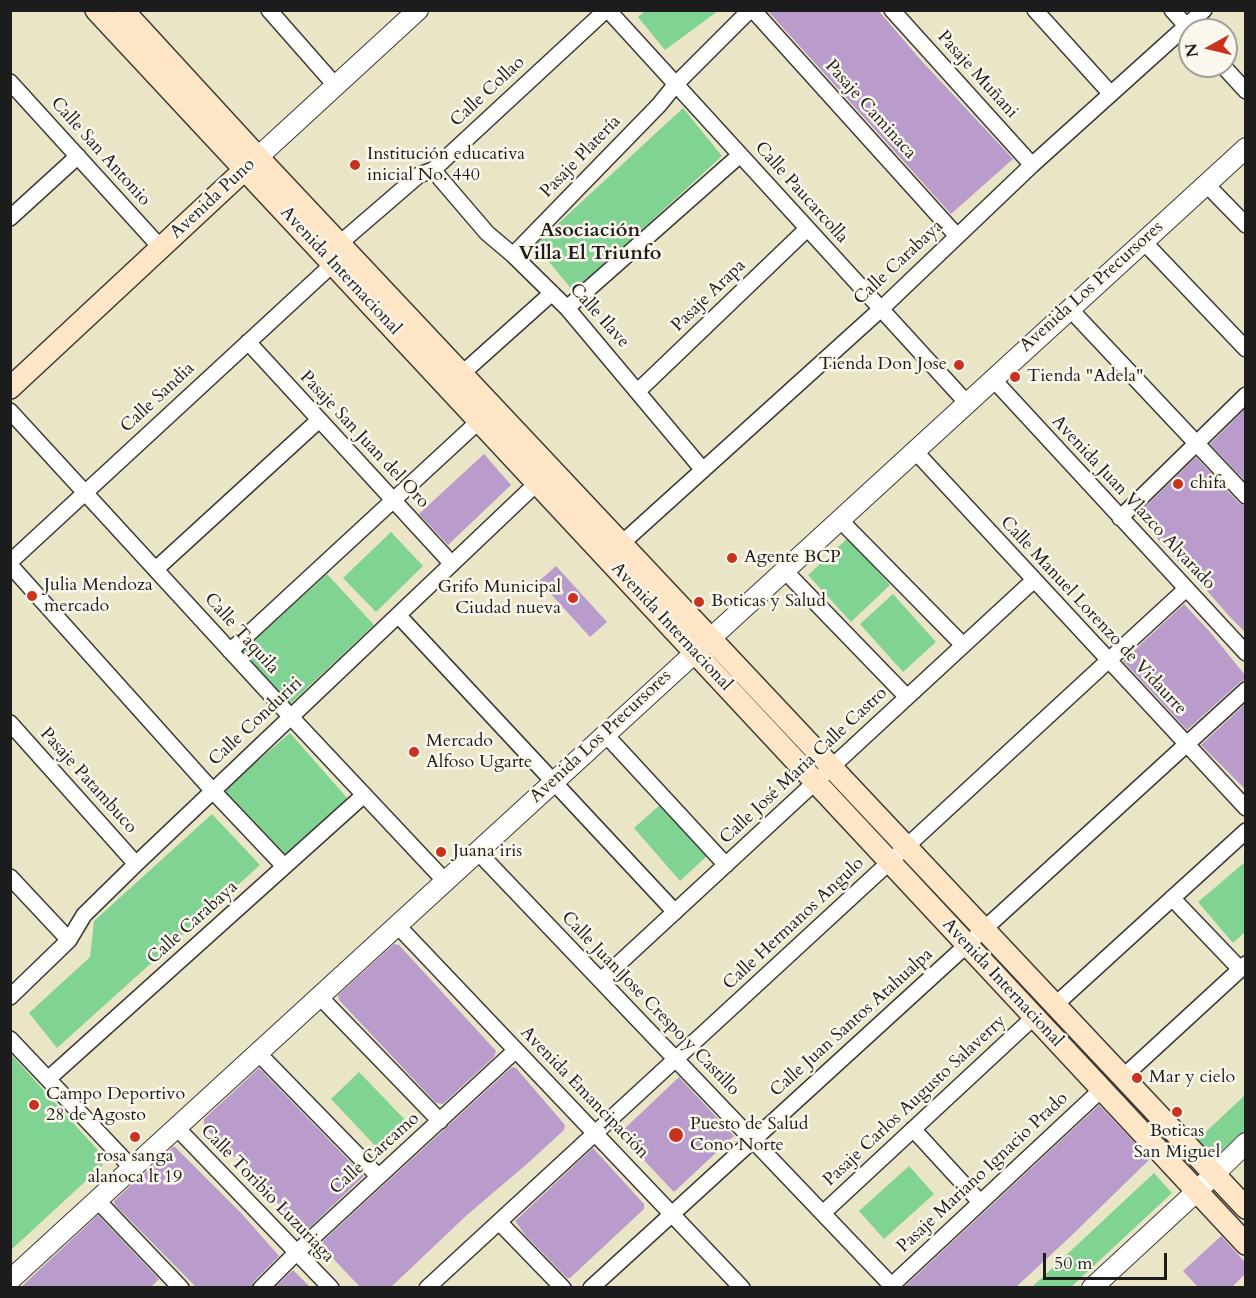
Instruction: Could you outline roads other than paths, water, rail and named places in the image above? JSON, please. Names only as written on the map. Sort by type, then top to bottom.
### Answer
[{"type":"main road","name":"Avenida Internacional","points":[[96,10],[251,163],[454,381],[621,544],[815,782],[1245,1244]]},
{"type":"main road","name":"Avenida Internacional","points":[[123,10],[251,163]]},
{"type":"main road","name":"Avenida Puno","points":[[10,388],[251,163]]},
{"type":"main road","name":"Avenida Internacional","points":[[454,381],[479,421],[537,483],[702,645],[831,767],[1245,1208]]},
{"type":"street","points":[[269,10],[334,85]]},
{"type":"street","name":"Calle Paucarcolla","points":[[607,10],[966,402]]},
{"type":"street","name":"Calle Collao","points":[[336,254],[419,175],[433,170],[607,10]]},
{"type":"street","name":"Pasaje Platería","points":[[513,255],[660,105],[676,84],[752,10]]},
{"type":"street","name":"Pasaje Caminaca","points":[[752,10],[957,236]]},
{"type":"street","name":"Pasaje Muñani","points":[[892,10],[1032,165]]},
{"type":"street","points":[[1035,10],[1111,94]]},
{"type":"street","name":"Avenida Puno","points":[[251,163],[411,13]]},
{"type":"street","name":"Calle Carabaya","points":[[621,544],[881,309],[1032,165],[1178,37]]},
{"type":"street","points":[[1234,78],[1245,91]]},
{"type":"street","name":"Calle San Antonio","points":[[10,82],[161,248]]},
{"type":"street","name":"Avenida Los Precursores","points":[[10,1280],[1245,148]]},
{"type":"street","points":[[567,308],[740,155]]},
{"type":"street","points":[[10,219],[78,156]]},
{"type":"street","name":"Calle Ilave","points":[[433,170],[487,233],[567,308],[704,470]]},
{"type":"street","points":[[1206,184],[1245,225]]},
{"type":"street","name":"Pasaje Arapa","points":[[638,391],[807,229]]},
{"type":"street","points":[[1143,241],[1245,349]]},
{"type":"street","name":"Calle Sandia","points":[[10,563],[248,342],[336,254]]},
{"type":"street","points":[[454,381],[552,293]]},
{"type":"street","points":[[1069,308],[1245,496]]},
{"type":"street","name":"Pasaje San Juan del Oro","points":[[248,342],[452,564]]},
{"type":"street","name":"Avenida Juan Vlazco Alvarado","points":[[992,378],[1245,653]]},
{"type":"street","points":[[1120,518],[1245,395]]},
{"type":"street","name":"Calle Taquila","points":[[10,411],[445,881]]},
{"type":"street","points":[[156,569],[319,420]]},
{"type":"street","points":[[230,651],[479,421]]},
{"type":"street","name":"Calle Manuel Lorenzo de Vidaurre","points":[[914,450],[1245,808]]},
{"type":"street","name":"Calle Conduriri","points":[[10,997],[69,940],[84,915],[136,864],[537,483]]},
{"type":"street","points":[[839,519],[963,645]]},
{"type":"street","points":[[10,563],[212,790],[284,866]]},
{"type":"street","points":[[784,570],[907,697]]},
{"type":"street","name":"Calle José Maria Calle Castro","points":[[601,980],[1034,580]]},
{"type":"street","name":"Calle Hermanos Angulo","points":[[427,1287],[1186,589]]},
{"type":"street","points":[[398,615],[675,912]]},
{"type":"street","name":"Calle Juan Santos Atahualpa","points":[[591,1287],[1245,690]]},
{"type":"street","name":"Pasaje Patambuco","points":[[10,723],[136,864]]},
{"type":"street","points":[[605,734],[726,864]]},
{"type":"street","name":"Calle Carabaya","points":[[48,1079],[364,795]]},
{"type":"street","points":[[1054,1005],[1245,831]]},
{"type":"street","name":"Calle Juan Jose Crespo y Castillo","points":[[477,851],[893,1286]]},
{"type":"street","points":[[10,877],[69,940]]},
{"type":"street","points":[[1122,1077],[1243,967],[1172,898]]},
{"type":"street","name":"Avenida Emancipación","points":[[397,925],[742,1287]]},
{"type":"street","points":[[320,996],[440,1121]]},
{"type":"street","name":"Pasaje Carlos Augusto Salaverry","points":[[823,1213],[1034,1017]]},
{"type":"street","points":[[10,1039],[132,1168]]},
{"type":"street","name":"Calle Carcamo","points":[[261,1287],[516,1050]]},
{"type":"street","points":[[258,1053],[378,1176]]},
{"type":"street","name":"Pasaje Mariano Ignacio Prado","points":[[893,1286],[1102,1089]]},
{"type":"street","name":"Calle Toribio Luzuriaga","points":[[176,1127],[331,1287]]},
{"type":"street","points":[[913,1129],[980,1202]]},
{"type":"street","points":[[1092,1287],[1197,1191],[1245,1143]]},
{"type":"street","points":[[97,1200],[175,1285]]},
{"type":"street","points":[[499,1222],[563,1287]]},
{"type":"place","name":"Institución educativa inicial No. 440","points":[[355,165]]},
{"type":"place","name":"Tienda Don Jose","points":[[959,365]]},
{"type":"place","name":"Tienda \"Adela\"","points":[[1015,377]]},
{"type":"place","name":"chifa","points":[[1178,484]]},
{"type":"place","name":"Agente BCP","points":[[732,558]]},
{"type":"place","name":"Julia Mendoza mercado","points":[[32,596]]},
{"type":"place","name":"Grifo Municipal Ciudad nueva","points":[[573,598]]},
{"type":"place","name":"Boticas y Salud","points":[[699,602]]},
{"type":"place","name":"Mercado Alfoso Ugarte","points":[[414,752]]},
{"type":"place","name":"Juana iris","points":[[441,852]]},
{"type":"place","name":"Mar y cielo","points":[[1137,1078]]},
{"type":"place","name":"Campo Deportivo 28 de Agosto","points":[[34,1105]]},
{"type":"place","name":"Boticas San Miguel","points":[[1177,1112]]},
{"type":"place","name":"Puesto de Salud Cono Norte","points":[[676,1135]]},
{"type":"place","name":"rosa sanga alanoca lt 19","points":[[135,1137]]},
{"type":"district","name":"Asociación Villa El Triunfo","points":[[590,242]]}]
